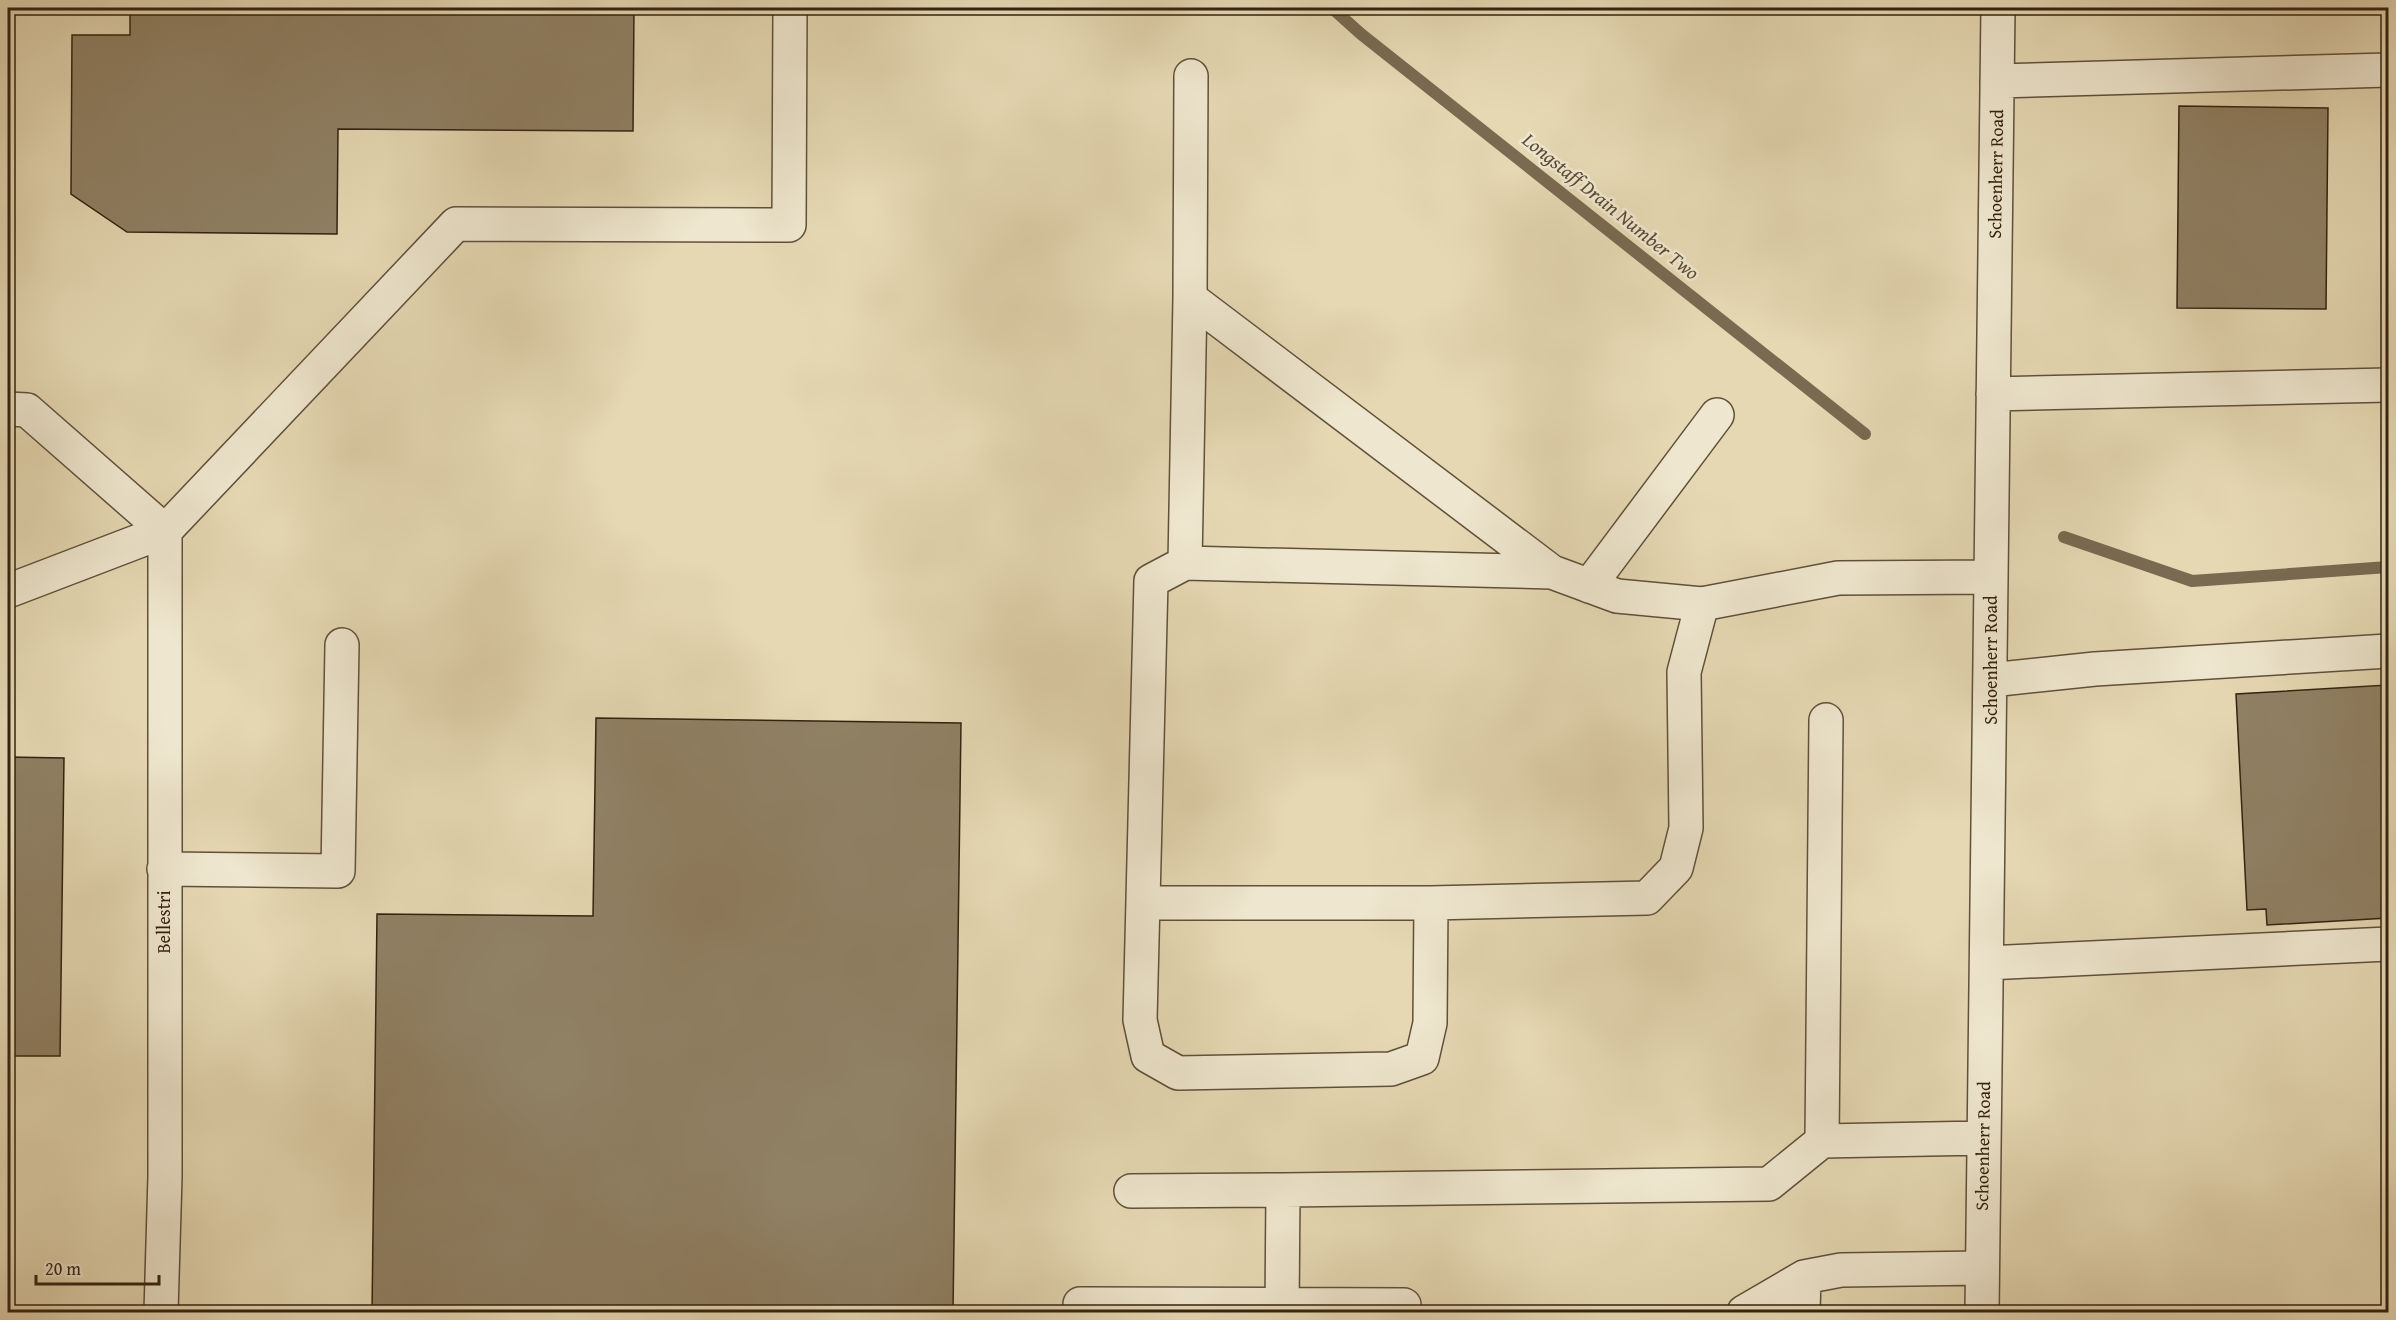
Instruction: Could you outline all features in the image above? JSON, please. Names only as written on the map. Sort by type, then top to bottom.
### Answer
[{"type":"street","points":[[8,591],[165,531],[456,224],[789,225],[790,8]]},
{"type":"street","name":"Schoenherr Road","points":[[1982,1312],[1998,8]]},
{"type":"street","points":[[1997,81],[2388,70]]},
{"type":"street","points":[[1185,563],[1191,76]]},
{"type":"street","points":[[1190,298],[1552,573]]},
{"type":"street","points":[[1993,394],[2388,385]]},
{"type":"street","points":[[8,409],[27,410],[165,531]]},
{"type":"street","points":[[1589,586],[1717,415]]},
{"type":"street","name":"Bellestri","points":[[161,1312],[165,1176],[165,531]]},
{"type":"street","points":[[1431,903],[1430,1023],[1422,1058],[1391,1070],[1178,1073],[1148,1056],[1140,1020],[1151,581],[1185,563],[1552,573],[1617,596],[1702,604],[1838,578],[1991,577]]},
{"type":"street","points":[[1143,903],[1431,903],[1647,898],[1676,868],[1686,828],[1684,672],[1702,604]]},
{"type":"street","points":[[164,869],[338,871],[342,645]]},
{"type":"street","points":[[1991,680],[2095,669],[2388,651]]},
{"type":"street","points":[[1822,1141],[1826,720]]},
{"type":"street","points":[[1987,963],[2388,944]]},
{"type":"street","points":[[1131,1191],[1769,1184],[1822,1141],[1983,1138]]},
{"type":"street","points":[[1282,1308],[1283,1190]]},
{"type":"street","points":[[1744,1312],[1804,1277],[1841,1270],[1982,1269]]},
{"type":"street","points":[[1803,1312],[1804,1277]]},
{"type":"street","points":[[1080,1312],[1080,1304],[1282,1308],[1404,1305],[1404,1312]]},
{"type":"building","points":[[130,8],[634,8],[633,131],[338,129],[337,234],[127,232],[71,194],[72,35],[130,35]]},
{"type":"building","points":[[2179,106],[2328,108],[2326,309],[2177,308]]},
{"type":"building","points":[[2388,685],[2388,918],[2267,925],[2266,909],[2247,910],[2236,694]]},
{"type":"building","points":[[596,718],[961,723],[953,1312],[372,1312],[377,914],[593,916]]},
{"type":"building","points":[[8,757],[64,758],[60,1056],[8,1056]]},
{"type":"waterway","name":"Longstaff Drain Number Two","points":[[1332,8],[1361,34],[1865,434]]},
{"type":"waterway","name":"Longstaff Drain Number Two","points":[[2064,537],[2192,581],[2388,567]]}]
